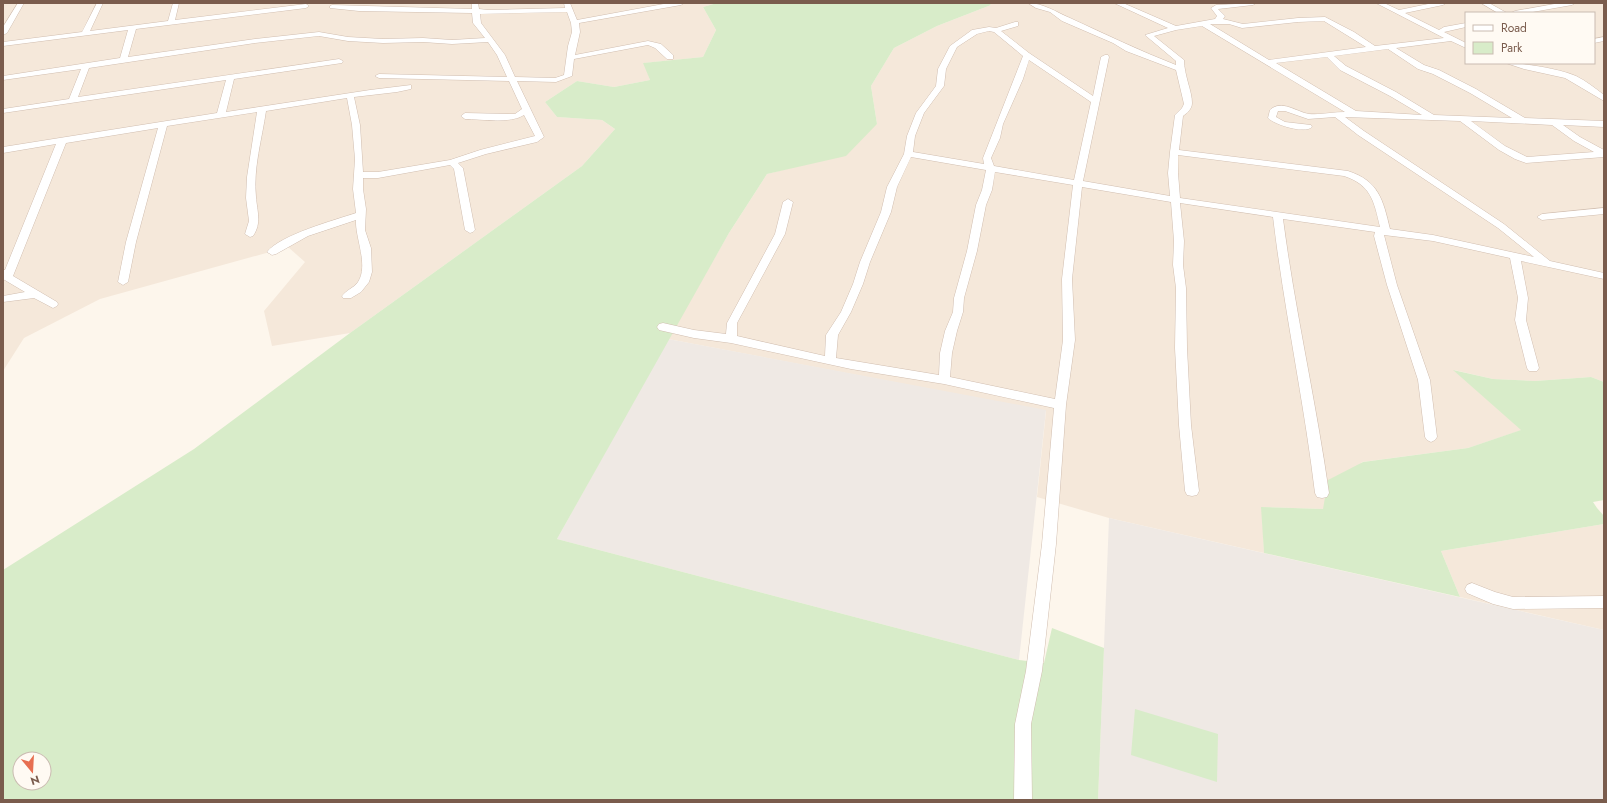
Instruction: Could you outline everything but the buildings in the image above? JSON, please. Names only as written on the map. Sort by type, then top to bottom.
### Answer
[{"type":"street","points":[[3,33],[21,3]]},
{"type":"street","points":[[85,33],[100,3]]},
{"type":"street","points":[[171,22],[176,3]]},
{"type":"street","points":[[254,12],[255,3]]},
{"type":"street","points":[[575,22],[681,3]]},
{"type":"street","points":[[1031,3],[1038,7],[1052,11],[1065,19],[1116,41],[1136,52],[1180,69]]},
{"type":"street","points":[[1116,3],[1175,28]]},
{"type":"street","points":[[1218,21],[1221,16],[1211,6],[1253,3]]},
{"type":"street","points":[[1379,3],[1432,29],[1442,31],[1465,25]]},
{"type":"street","points":[[1400,12],[1443,3]]},
{"type":"street","points":[[1484,3],[1501,12]]},
{"type":"street","points":[[1519,12],[1555,4],[1572,3]]},
{"type":"street","points":[[3,44],[306,6]]},
{"type":"street","points":[[332,7],[363,9],[424,8],[452,11],[475,7],[518,12],[568,7],[575,22],[576,32],[568,76],[565,78],[556,80],[379,76]]},
{"type":"street","points":[[359,174],[378,175],[452,162],[539,138],[540,135],[526,110],[501,55],[494,43],[489,40],[477,23],[475,7]]},
{"type":"street","points":[[3,15],[14,14]]},
{"type":"street","points":[[1192,491],[1185,425],[1181,341],[1181,288],[1178,265],[1179,241],[1173,173],[1179,115],[1186,110],[1188,104],[1180,69],[1180,60],[1149,35],[1175,28],[1218,21],[1230,22],[1240,26],[1248,26],[1322,19],[1351,34],[1372,48]]},
{"type":"street","points":[[830,360],[832,335],[846,312],[858,284],[865,262],[886,212],[892,187],[908,154],[911,136],[920,113],[940,86],[942,69],[954,46],[975,32],[989,29],[996,30],[1015,24]]},
{"type":"street","points":[[1204,24],[1353,113]]},
{"type":"street","points":[[124,60],[133,27]]},
{"type":"street","points":[[996,30],[1027,55],[1079,92],[1095,101]]},
{"type":"street","points":[[1442,31],[1450,39],[1465,46]]},
{"type":"street","points":[[3,78],[255,40],[319,34],[348,39],[383,41],[423,40],[452,42],[489,40]]},
{"type":"street","points":[[1268,62],[1450,39]]},
{"type":"street","points":[[571,56],[577,57],[648,43],[658,46],[670,57]]},
{"type":"street","points":[[1388,46],[1421,66],[1473,91],[1525,122]]},
{"type":"street","points":[[944,380],[946,352],[951,331],[958,312],[959,298],[974,243],[981,205],[987,190],[991,169],[988,163],[988,158],[996,138],[998,124],[1019,79],[1027,55]]},
{"type":"street","points":[[1329,55],[1343,68],[1393,94],[1418,113],[1433,118],[1604,124]]},
{"type":"street","points":[[1023,800],[1023,724],[1034,671],[1053,492],[1060,405],[1069,340],[1067,279],[1078,183],[1105,57]]},
{"type":"street","points":[[3,111],[339,61]]},
{"type":"street","points":[[1513,64],[1529,69],[1555,72],[1569,76]]},
{"type":"street","points":[[1552,64],[1604,99]]},
{"type":"street","points":[[73,100],[86,65]]},
{"type":"street","points":[[221,115],[230,78]]},
{"type":"street","points":[[3,150],[350,95],[397,90],[408,86]]},
{"type":"street","points":[[347,296],[357,290],[364,282],[368,272],[366,248],[360,230],[361,215],[358,189],[359,174],[356,125],[350,95]]},
{"type":"street","points":[[1308,127],[1278,122],[1272,118],[1274,110],[1281,108],[1308,116],[1353,113],[1365,115],[1418,113]]},
{"type":"street","points":[[250,234],[254,223],[251,196],[253,167],[262,109]]},
{"type":"street","points":[[465,116],[509,117],[517,116],[526,110]]},
{"type":"street","points":[[1336,114],[1361,133],[1501,226],[1549,264]]},
{"type":"street","points":[[1463,120],[1519,157],[1526,160],[1604,154]]},
{"type":"street","points":[[1555,123],[1578,139],[1604,154]]},
{"type":"street","points":[[123,282],[131,242],[163,125]]},
{"type":"street","points":[[53,304],[5,275],[62,141]]},
{"type":"street","points":[[1174,152],[1355,176],[1372,188],[1379,203],[1386,231]]},
{"type":"street","points":[[908,154],[1176,200],[1433,238],[1604,276]]},
{"type":"street","points":[[452,162],[458,168],[470,230]]},
{"type":"street","points":[[731,339],[732,323],[780,234],[788,202]]},
{"type":"street","points":[[1542,217],[1604,211]]},
{"type":"street","points":[[272,252],[288,241],[310,231],[361,215]]},
{"type":"street","points":[[1278,215],[1282,259],[1322,494]]},
{"type":"street","points":[[1386,231],[1380,233],[1379,236],[1392,285],[1424,380],[1431,437]]},
{"type":"street","points":[[1515,256],[1523,299],[1520,319],[1534,368]]},
{"type":"street","points":[[3,299],[36,294]]},
{"type":"street","points":[[663,327],[694,334],[731,339],[798,355],[944,380],[1060,405]]},
{"type":"street","points":[[1472,589],[1493,598],[1513,603],[1604,602]]},
{"type":"shaded area","points":[[3,3],[717,3],[703,7],[716,30],[703,57],[644,63],[650,80],[614,87],[577,81],[545,102],[557,117],[602,120],[615,129],[582,166],[350,333],[272,346],[264,311],[305,262],[288,247],[100,299],[24,338],[3,371]]},
{"type":"shaded area","points":[[989,3],[1604,3],[1604,382],[1591,377],[1535,381],[1493,379],[1454,370],[1522,430],[1468,448],[1362,462],[1323,509],[1262,507],[1264,553],[1109,518],[1037,497],[1046,411],[668,339],[729,233],[767,174],[794,167],[877,124],[871,86],[894,48],[937,26],[991,5]]},
{"type":"shaded area","points":[[668,339],[1046,410],[1019,660],[557,539]]},
{"type":"shaded area","points":[[1109,518],[1604,630],[1604,800],[1098,800]]},
{"type":"shaded area","points":[[1604,524],[1604,630],[1460,597],[1441,551]]},
{"type":"green space","points":[[717,3],[989,3],[991,5],[937,26],[894,48],[871,86],[877,124],[846,156],[767,174],[729,233],[557,539],[1019,660],[1044,663],[1052,628],[1104,648],[1098,800],[3,800],[3,570],[194,449],[350,333],[582,166],[615,129],[602,120],[557,117],[545,102],[577,81],[614,87],[650,80],[643,63],[703,57],[716,30],[703,7]]},
{"type":"green space","points":[[1453,370],[1493,379],[1535,381],[1591,377],[1604,382],[1604,500],[1593,502],[1604,516],[1604,524],[1441,551],[1460,597],[1264,553],[1261,507],[1323,509],[1328,480],[1363,462],[1468,448],[1521,430]]},
{"type":"green space","points":[[1135,709],[1218,734],[1217,782],[1131,755]]}]
